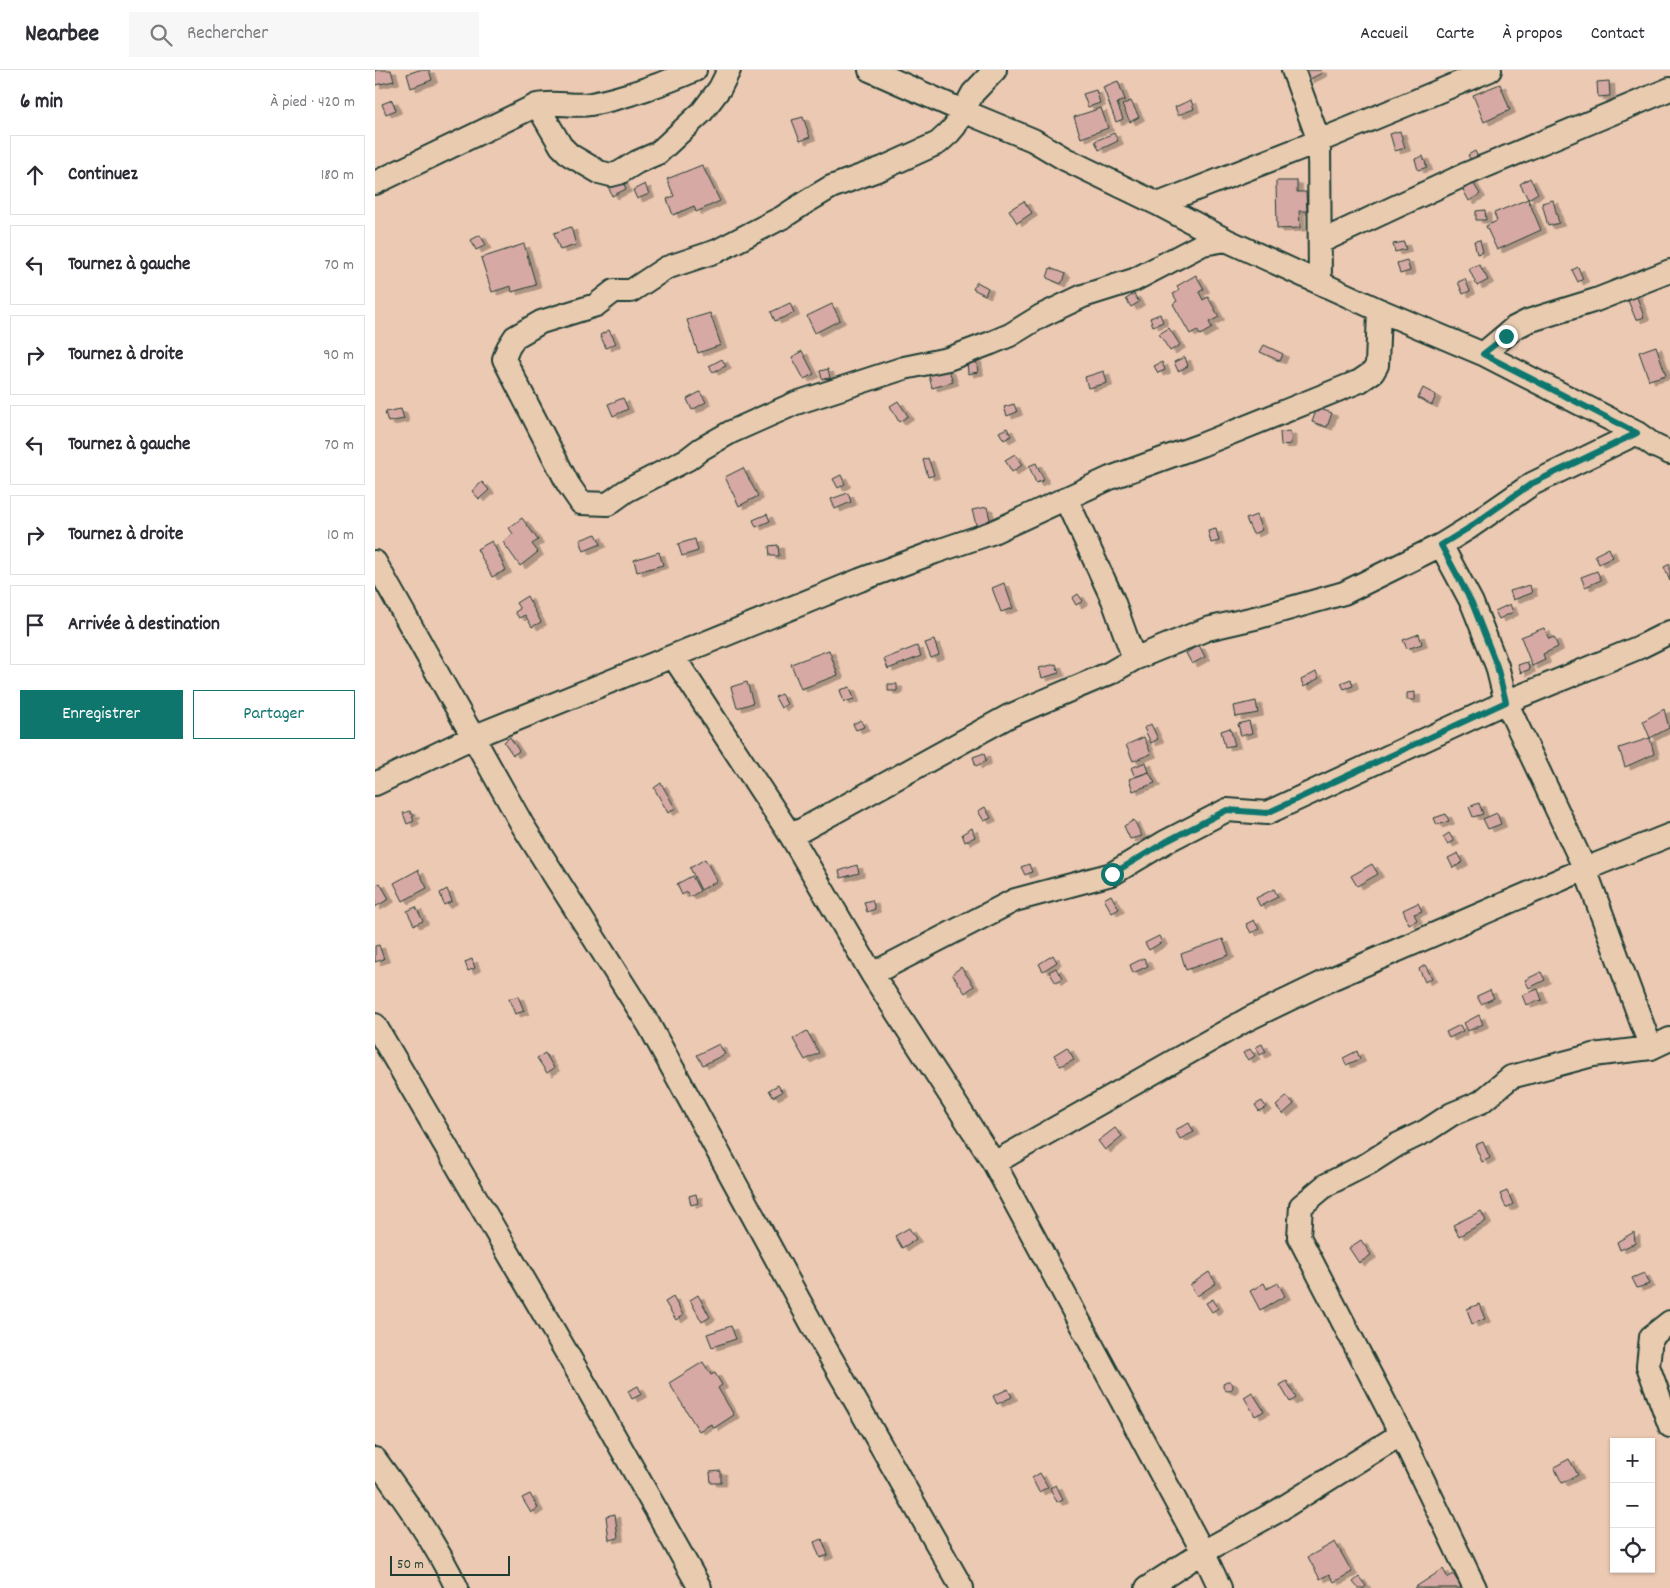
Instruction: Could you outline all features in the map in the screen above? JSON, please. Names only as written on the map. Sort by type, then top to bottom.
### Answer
[{"type":"street","points":[[375,183],[537,106],[561,103],[589,104],[608,100],[695,70]]},
{"type":"street","points":[[537,106],[561,146],[570,155],[599,172],[611,175],[619,173],[637,162],[658,153],[702,112],[720,88],[729,70]]},
{"type":"street","points":[[870,70],[1033,140],[1065,159],[1158,204],[1226,240],[1379,310],[1483,354],[1665,446]]},
{"type":"street","points":[[995,70],[973,93],[955,126],[932,146],[831,188],[775,221],[717,250],[666,268],[631,291],[615,291],[596,305],[541,322],[515,337],[504,359],[563,476],[581,503],[608,504],[626,491],[688,459],[701,449],[731,432],[796,403],[904,368],[948,359],[991,343],[1011,335],[1041,316],[1083,296],[1134,280],[1203,244],[1226,240]]},
{"type":"street","points":[[1293,70],[1319,141],[1320,283]]},
{"type":"street","points":[[1158,204],[1319,141],[1490,70]]},
{"type":"street","points":[[1321,242],[1464,175],[1670,89]]},
{"type":"street","points":[[1483,354],[1515,328],[1528,321],[1596,300],[1670,272]]},
{"type":"street","points":[[375,784],[473,738],[673,656],[868,577],[991,533],[1110,478],[1201,445],[1360,381],[1373,372],[1377,365],[1379,310]]},
{"type":"street","points":[[791,836],[1009,716],[1110,673],[1134,659],[1207,629],[1259,617],[1344,593],[1441,545],[1531,484],[1637,433]]},
{"type":"street","points":[[1066,498],[1113,600],[1134,659]]},
{"type":"street","points":[[1441,545],[1472,603],[1497,666],[1506,702],[1585,869],[1660,1043],[1593,1055],[1511,1078],[1481,1102],[1452,1114],[1426,1131],[1397,1144],[1369,1163],[1325,1185],[1301,1206],[1299,1237],[1401,1434],[1475,1588]]},
{"type":"street","points":[[375,562],[523,826],[649,1025],[819,1337],[961,1588]]},
{"type":"street","points":[[873,974],[1015,900],[1112,874],[1167,841],[1227,810],[1267,813],[1506,702],[1640,647],[1670,632]]},
{"type":"street","points":[[673,656],[791,836],[873,974],[994,1163],[1203,1552],[1220,1588]]},
{"type":"street","points":[[994,1163],[1249,1019],[1331,979],[1585,869],[1670,835]]},
{"type":"street","points":[[375,1025],[589,1391],[700,1588]]},
{"type":"street","points":[[1670,1322],[1651,1337],[1648,1366],[1670,1426]]},
{"type":"street","points":[[1147,1588],[1203,1552],[1277,1512],[1401,1434]]},
{"type":"street","points":[[375,1459],[416,1516],[457,1588]]},
{"type":"building","points":[[375,70],[391,70],[394,81],[375,85]]},
{"type":"building","points":[[419,70],[429,70],[432,80],[411,88],[407,74]]},
{"type":"building","points":[[1304,70],[1321,70],[1322,73],[1308,80]]},
{"type":"building","points":[[1118,81],[1125,100],[1117,103],[1123,119],[1116,122],[1103,87]]},
{"type":"building","points":[[1609,81],[1610,96],[1598,97],[1597,82]]},
{"type":"building","points":[[1500,84],[1510,110],[1484,122],[1473,95]]},
{"type":"building","points":[[1096,90],[1100,103],[1088,107],[1083,94]]},
{"type":"building","points":[[392,100],[396,110],[386,114],[382,104]]},
{"type":"building","points":[[1191,100],[1194,109],[1178,115],[1175,107]]},
{"type":"building","points":[[1131,101],[1139,117],[1130,122],[1122,105]]},
{"type":"building","points":[[1101,108],[1108,128],[1081,138],[1074,117]]},
{"type":"building","points":[[803,117],[810,137],[800,141],[792,120]]},
{"type":"building","points":[[1400,131],[1405,148],[1395,151],[1390,134]]},
{"type":"building","points":[[1114,133],[1118,141],[1099,150],[1095,141]]},
{"type":"building","points":[[1475,151],[1479,159],[1472,162],[1468,155]]},
{"type":"building","points":[[1423,156],[1427,167],[1418,170],[1415,159]]},
{"type":"building","points":[[702,165],[720,201],[696,212],[694,206],[673,215],[667,199],[674,196],[667,179]]},
{"type":"building","points":[[1470,178],[1480,194],[1469,201],[1460,184]]},
{"type":"building","points":[[1530,178],[1538,193],[1528,199],[1520,184]]},
{"type":"building","points":[[622,180],[626,189],[612,196],[608,186]]},
{"type":"building","points":[[1276,181],[1297,181],[1297,192],[1306,192],[1307,211],[1299,211],[1300,228],[1277,229]]},
{"type":"building","points":[[645,184],[649,194],[637,199],[633,190]]},
{"type":"building","points":[[1528,199],[1541,230],[1497,250],[1486,226],[1497,221],[1494,213]]},
{"type":"building","points":[[1553,200],[1559,223],[1548,226],[1542,203]]},
{"type":"building","points":[[1024,201],[1032,213],[1017,223],[1009,210]]},
{"type":"building","points":[[1485,210],[1486,220],[1476,220],[1476,211]]},
{"type":"building","points":[[571,227],[576,245],[560,250],[554,233]]},
{"type":"building","points":[[480,235],[486,245],[476,250],[471,240]]},
{"type":"building","points":[[1480,240],[1483,252],[1477,254],[1474,241]]},
{"type":"building","points":[[1404,242],[1406,249],[1395,252],[1393,244]]},
{"type":"building","points":[[524,244],[536,285],[512,292],[511,286],[492,292],[481,258]]},
{"type":"building","points":[[1407,260],[1410,271],[1400,274],[1397,263]]},
{"type":"building","points":[[1479,264],[1488,280],[1477,286],[1469,269]]},
{"type":"building","points":[[1578,267],[1583,279],[1578,282],[1572,270]]},
{"type":"building","points":[[1050,268],[1065,274],[1061,284],[1047,278]]},
{"type":"building","points":[[1196,275],[1204,289],[1199,292],[1203,300],[1208,297],[1219,317],[1209,322],[1212,328],[1200,335],[1197,330],[1190,334],[1173,304],[1177,301],[1173,294],[1179,291],[1177,286]]},
{"type":"building","points":[[1465,279],[1470,291],[1463,294],[1458,282]]},
{"type":"building","points":[[977,282],[988,288],[985,295],[973,289]]},
{"type":"building","points":[[1134,294],[1139,302],[1131,307],[1126,299]]},
{"type":"building","points":[[1636,294],[1644,317],[1636,320],[1627,298]]},
{"type":"building","points":[[790,303],[794,313],[775,321],[771,312]]},
{"type":"building","points":[[832,304],[840,320],[815,333],[807,316]]},
{"type":"building","points":[[710,313],[721,345],[698,353],[687,320]]},
{"type":"building","points":[[1160,314],[1163,322],[1153,326],[1150,318]]},
{"type":"building","points":[[1169,328],[1180,345],[1170,351],[1159,334]]},
{"type":"building","points":[[609,330],[616,343],[606,348],[600,335]]},
{"type":"building","points":[[1264,345],[1283,354],[1280,361],[1260,352]]},
{"type":"building","points":[[1656,346],[1666,375],[1649,380],[1639,352]]},
{"type":"building","points":[[802,351],[814,374],[804,379],[792,357]]},
{"type":"building","points":[[1185,357],[1188,366],[1178,371],[1174,362]]},
{"type":"building","points":[[722,359],[726,366],[713,372],[709,366]]},
{"type":"building","points":[[976,359],[978,372],[968,374],[967,360]]},
{"type":"building","points":[[1162,362],[1165,370],[1158,373],[1154,366]]},
{"type":"building","points":[[828,369],[830,378],[822,379],[820,371]]},
{"type":"building","points":[[949,370],[953,382],[932,388],[929,375]]},
{"type":"building","points":[[1104,371],[1107,383],[1088,388],[1085,377]]},
{"type":"building","points":[[1423,388],[1436,395],[1432,405],[1418,398]]},
{"type":"building","points":[[700,392],[706,402],[692,410],[687,399]]},
{"type":"building","points":[[623,398],[628,409],[613,416],[608,404]]},
{"type":"building","points":[[898,401],[908,416],[899,422],[890,406]]},
{"type":"building","points":[[1014,404],[1017,412],[1007,416],[1004,407]]},
{"type":"building","points":[[1317,408],[1332,413],[1327,427],[1312,422]]},
{"type":"building","points":[[401,409],[404,419],[388,422],[385,412]]},
{"type":"building","points":[[1007,428],[1011,436],[1004,440],[999,432]]},
{"type":"building","points":[[1290,431],[1291,444],[1281,445],[1280,432]]},
{"type":"building","points":[[1015,454],[1022,465],[1012,472],[1005,460]]},
{"type":"building","points":[[928,458],[934,475],[928,477],[923,460]]},
{"type":"building","points":[[1036,463],[1044,480],[1036,483],[1029,466]]},
{"type":"building","points":[[743,468],[758,496],[739,506],[725,477]]},
{"type":"building","points":[[841,475],[845,484],[838,488],[833,479]]},
{"type":"building","points":[[482,482],[489,490],[479,499],[472,491]]},
{"type":"building","points":[[848,493],[851,502],[835,509],[831,499]]},
{"type":"building","points":[[987,507],[991,524],[977,528],[972,510]]},
{"type":"building","points":[[767,514],[770,521],[756,527],[753,520]]},
{"type":"building","points":[[1256,515],[1262,530],[1253,534],[1246,519]]},
{"type":"building","points":[[522,518],[538,540],[532,544],[538,552],[520,566],[503,542],[513,534],[509,528]]},
{"type":"building","points":[[1216,529],[1219,541],[1211,543],[1208,531]]},
{"type":"building","points":[[596,534],[601,544],[584,551],[580,540]]},
{"type":"building","points":[[695,539],[698,551],[682,556],[678,544]]},
{"type":"building","points":[[492,541],[506,570],[492,577],[477,549]]},
{"type":"building","points":[[778,545],[779,556],[770,556],[769,546]]},
{"type":"building","points":[[1609,548],[1613,557],[1599,564],[1595,555]]},
{"type":"building","points":[[659,552],[663,565],[637,572],[634,560]]},
{"type":"building","points":[[1670,564],[1670,581],[1664,567]]},
{"type":"building","points":[[1597,571],[1601,580],[1585,587],[1581,577]]},
{"type":"building","points":[[1004,583],[1013,608],[1001,612],[992,588]]},
{"type":"building","points":[[1530,585],[1532,593],[1513,600],[1510,591]]},
{"type":"building","points":[[1078,594],[1083,601],[1076,605],[1072,598]]},
{"type":"building","points":[[527,596],[541,622],[532,627],[525,615],[519,618],[515,612],[520,609],[516,603]]},
{"type":"building","points":[[1510,604],[1513,612],[1499,619],[1495,611]]},
{"type":"building","points":[[1544,628],[1549,639],[1554,637],[1558,647],[1543,654],[1545,660],[1532,666],[1521,637]]},
{"type":"building","points":[[1419,634],[1422,644],[1407,649],[1403,640]]},
{"type":"building","points":[[934,640],[939,655],[931,658],[925,643]]},
{"type":"building","points":[[1199,645],[1205,657],[1192,664],[1186,653]]},
{"type":"building","points":[[917,646],[921,656],[888,669],[884,659]]},
{"type":"building","points":[[829,650],[838,675],[801,689],[791,664]]},
{"type":"building","points":[[1527,662],[1530,669],[1521,673],[1518,665]]},
{"type":"building","points":[[1056,664],[1059,673],[1042,678],[1039,668]]},
{"type":"building","points":[[1316,672],[1319,678],[1304,687],[1301,680]]},
{"type":"building","points":[[1351,679],[1353,686],[1344,689],[1341,683]]},
{"type":"building","points":[[747,682],[753,703],[737,708],[731,687]]},
{"type":"building","points":[[888,684],[897,684],[897,691],[888,691]]},
{"type":"building","points":[[850,687],[854,699],[844,702],[840,690]]},
{"type":"building","points":[[1415,692],[1415,700],[1407,700],[1407,693]]},
{"type":"building","points":[[781,694],[787,704],[781,708],[775,697]]},
{"type":"building","points":[[1256,701],[1258,713],[1236,717],[1234,706]]},
{"type":"building","points":[[1664,709],[1669,728],[1650,738],[1643,721]]},
{"type":"building","points":[[861,720],[864,727],[856,730],[853,724]]},
{"type":"building","points":[[1249,721],[1252,733],[1241,736],[1238,724]]},
{"type":"building","points":[[1151,724],[1158,739],[1151,743],[1144,728]]},
{"type":"building","points":[[1230,728],[1235,745],[1225,747],[1221,731]]},
{"type":"building","points":[[510,737],[519,751],[513,755],[504,742]]},
{"type":"building","points":[[1144,737],[1151,754],[1133,761],[1126,745]]},
{"type":"building","points":[[1650,738],[1654,754],[1625,767],[1619,748]]},
{"type":"building","points":[[984,753],[986,761],[976,766],[973,757]]},
{"type":"building","points":[[1146,762],[1149,772],[1135,777],[1131,768]]},
{"type":"building","points":[[1149,772],[1155,783],[1133,791],[1129,779]]},
{"type":"building","points":[[661,783],[675,808],[668,813],[654,788]]},
{"type":"building","points":[[1479,803],[1483,814],[1473,817],[1469,807]]},
{"type":"building","points":[[985,807],[991,818],[984,821],[978,811]]},
{"type":"building","points":[[410,811],[414,816],[412,817],[414,821],[407,824],[403,813]]},
{"type":"building","points":[[1497,813],[1501,824],[1488,829],[1483,819]]},
{"type":"building","points":[[1446,814],[1449,821],[1437,825],[1434,818]]},
{"type":"building","points":[[1134,820],[1142,836],[1130,839],[1124,826]]},
{"type":"building","points":[[972,828],[975,837],[965,842],[962,834]]},
{"type":"building","points":[[1449,833],[1454,841],[1448,844],[1443,837]]},
{"type":"building","points":[[1458,853],[1463,862],[1453,868],[1448,858]]},
{"type":"building","points":[[705,859],[717,881],[701,890],[690,868]]},
{"type":"building","points":[[1029,864],[1032,872],[1025,875],[1021,867]]},
{"type":"building","points":[[1372,864],[1378,874],[1357,886],[1351,876]]},
{"type":"building","points":[[857,865],[859,873],[841,878],[839,871]]},
{"type":"building","points":[[418,870],[427,888],[403,901],[394,883]]},
{"type":"building","points":[[692,876],[700,891],[690,897],[687,892],[682,895],[677,884]]},
{"type":"building","points":[[380,883],[389,899],[375,907],[375,886]]},
{"type":"building","points":[[447,889],[452,901],[444,905],[440,893]]},
{"type":"building","points":[[1274,889],[1278,897],[1260,906],[1256,898]]},
{"type":"building","points":[[1111,895],[1119,909],[1112,913],[1104,899]]},
{"type":"building","points":[[872,900],[875,909],[867,912],[864,902]]},
{"type":"building","points":[[1418,903],[1422,911],[1414,914],[1417,920],[1409,924],[1403,910]]},
{"type":"building","points":[[416,907],[423,921],[414,925],[407,911]]},
{"type":"building","points":[[1254,920],[1259,929],[1251,933],[1246,924]]},
{"type":"building","points":[[1159,936],[1162,942],[1149,950],[1145,943]]},
{"type":"building","points":[[1223,939],[1229,955],[1186,970],[1181,954]]},
{"type":"building","points":[[379,945],[384,959],[375,962],[375,946]]},
{"type":"building","points":[[1053,955],[1057,962],[1043,971],[1039,964]]},
{"type":"building","points":[[1144,958],[1148,966],[1133,973],[1130,965]]},
{"type":"building","points":[[472,959],[475,968],[468,971],[465,962]]},
{"type":"building","points":[[1425,965],[1432,978],[1425,982],[1419,969]]},
{"type":"building","points":[[961,967],[974,986],[965,993],[952,974]]},
{"type":"building","points":[[1056,968],[1062,979],[1056,983],[1049,972]]},
{"type":"building","points":[[1541,972],[1545,980],[1529,988],[1525,980]]},
{"type":"building","points":[[1538,989],[1542,1000],[1526,1005],[1522,995]]},
{"type":"building","points":[[1490,990],[1494,998],[1481,1004],[1477,996]]},
{"type":"building","points":[[518,996],[524,1011],[515,1014],[509,999]]},
{"type":"building","points":[[1479,1015],[1483,1024],[1468,1031],[1464,1023]]},
{"type":"building","points":[[1460,1025],[1463,1031],[1449,1038],[1446,1032]]},
{"type":"building","points":[[807,1031],[819,1053],[805,1060],[793,1039]]},
{"type":"building","points":[[719,1044],[725,1054],[703,1065],[697,1055]]},
{"type":"building","points":[[1262,1044],[1266,1052],[1260,1055],[1256,1047]]},
{"type":"building","points":[[1067,1047],[1074,1059],[1060,1066],[1054,1055]]},
{"type":"building","points":[[1250,1049],[1255,1056],[1248,1060],[1243,1053]]},
{"type":"building","points":[[1357,1051],[1360,1059],[1346,1065],[1343,1058]]},
{"type":"building","points":[[545,1053],[554,1068],[547,1073],[537,1058]]},
{"type":"building","points":[[778,1085],[782,1092],[773,1097],[769,1090]]},
{"type":"building","points":[[1287,1096],[1294,1104],[1283,1114],[1276,1106]]},
{"type":"building","points":[[1262,1101],[1266,1107],[1259,1111],[1255,1105]]},
{"type":"building","points":[[1189,1123],[1194,1132],[1180,1139],[1175,1130]]},
{"type":"building","points":[[1115,1128],[1122,1136],[1105,1150],[1098,1141]]},
{"type":"building","points":[[1483,1142],[1490,1158],[1482,1162],[1475,1145]]},
{"type":"building","points":[[1507,1191],[1513,1204],[1506,1208],[1500,1194]]},
{"type":"building","points":[[696,1194],[698,1203],[691,1205],[689,1196]]},
{"type":"building","points":[[1481,1211],[1486,1221],[1459,1236],[1453,1225]]},
{"type":"building","points":[[909,1228],[916,1239],[902,1248],[895,1236]]},
{"type":"building","points":[[1634,1232],[1635,1243],[1620,1250],[1617,1242]]},
{"type":"building","points":[[1361,1240],[1371,1255],[1359,1263],[1349,1248]]},
{"type":"building","points":[[1209,1272],[1216,1283],[1197,1296],[1190,1285]]},
{"type":"building","points":[[1644,1273],[1649,1284],[1637,1288],[1632,1278]]},
{"type":"building","points":[[1264,1283],[1267,1289],[1278,1283],[1285,1296],[1260,1310],[1250,1291]]},
{"type":"building","points":[[698,1295],[710,1317],[702,1322],[690,1300]]},
{"type":"building","points":[[673,1297],[683,1315],[676,1320],[665,1302]]},
{"type":"building","points":[[1213,1299],[1218,1308],[1212,1312],[1206,1303]]},
{"type":"building","points":[[1479,1304],[1485,1319],[1472,1324],[1467,1309]]},
{"type":"building","points":[[731,1326],[736,1339],[712,1347],[707,1334]]},
{"type":"building","points":[[703,1362],[711,1375],[715,1373],[722,1385],[718,1388],[734,1415],[714,1428],[711,1424],[699,1431],[669,1383]]},
{"type":"building","points":[[1226,1381],[1230,1381],[1233,1386],[1232,1390],[1226,1391],[1223,1388],[1223,1384]]},
{"type":"building","points":[[1287,1381],[1296,1398],[1290,1402],[1280,1385]]},
{"type":"building","points":[[638,1386],[642,1394],[632,1399],[628,1391]]},
{"type":"building","points":[[1008,1389],[1012,1397],[997,1404],[993,1396]]},
{"type":"building","points":[[1252,1392],[1264,1411],[1255,1416],[1244,1397]]},
{"type":"building","points":[[1569,1459],[1578,1475],[1562,1483],[1554,1467]]},
{"type":"building","points":[[721,1471],[721,1483],[711,1483],[710,1472]]},
{"type":"building","points":[[1040,1473],[1048,1487],[1039,1492],[1032,1478]]},
{"type":"building","points":[[1056,1485],[1063,1499],[1057,1502],[1050,1488]]},
{"type":"building","points":[[530,1494],[538,1508],[531,1513],[522,1498]]},
{"type":"building","points":[[615,1514],[618,1538],[609,1540],[606,1516]]},
{"type":"building","points":[[822,1539],[828,1555],[820,1558],[814,1542]]},
{"type":"building","points":[[1335,1542],[1352,1572],[1334,1582],[1329,1574],[1320,1579],[1308,1557]]},
{"type":"building","points":[[1443,1569],[1448,1578],[1453,1574],[1462,1588],[1414,1588]]},
{"type":"building","points":[[1359,1577],[1366,1586],[1364,1588],[1358,1588],[1353,1582]]},
{"type":"route","points":[[1112,874],[1167,841],[1227,810],[1267,813],[1506,702],[1497,666],[1487,645],[1472,603],[1441,545],[1531,484],[1637,433],[1483,354],[1506,336]]}]
